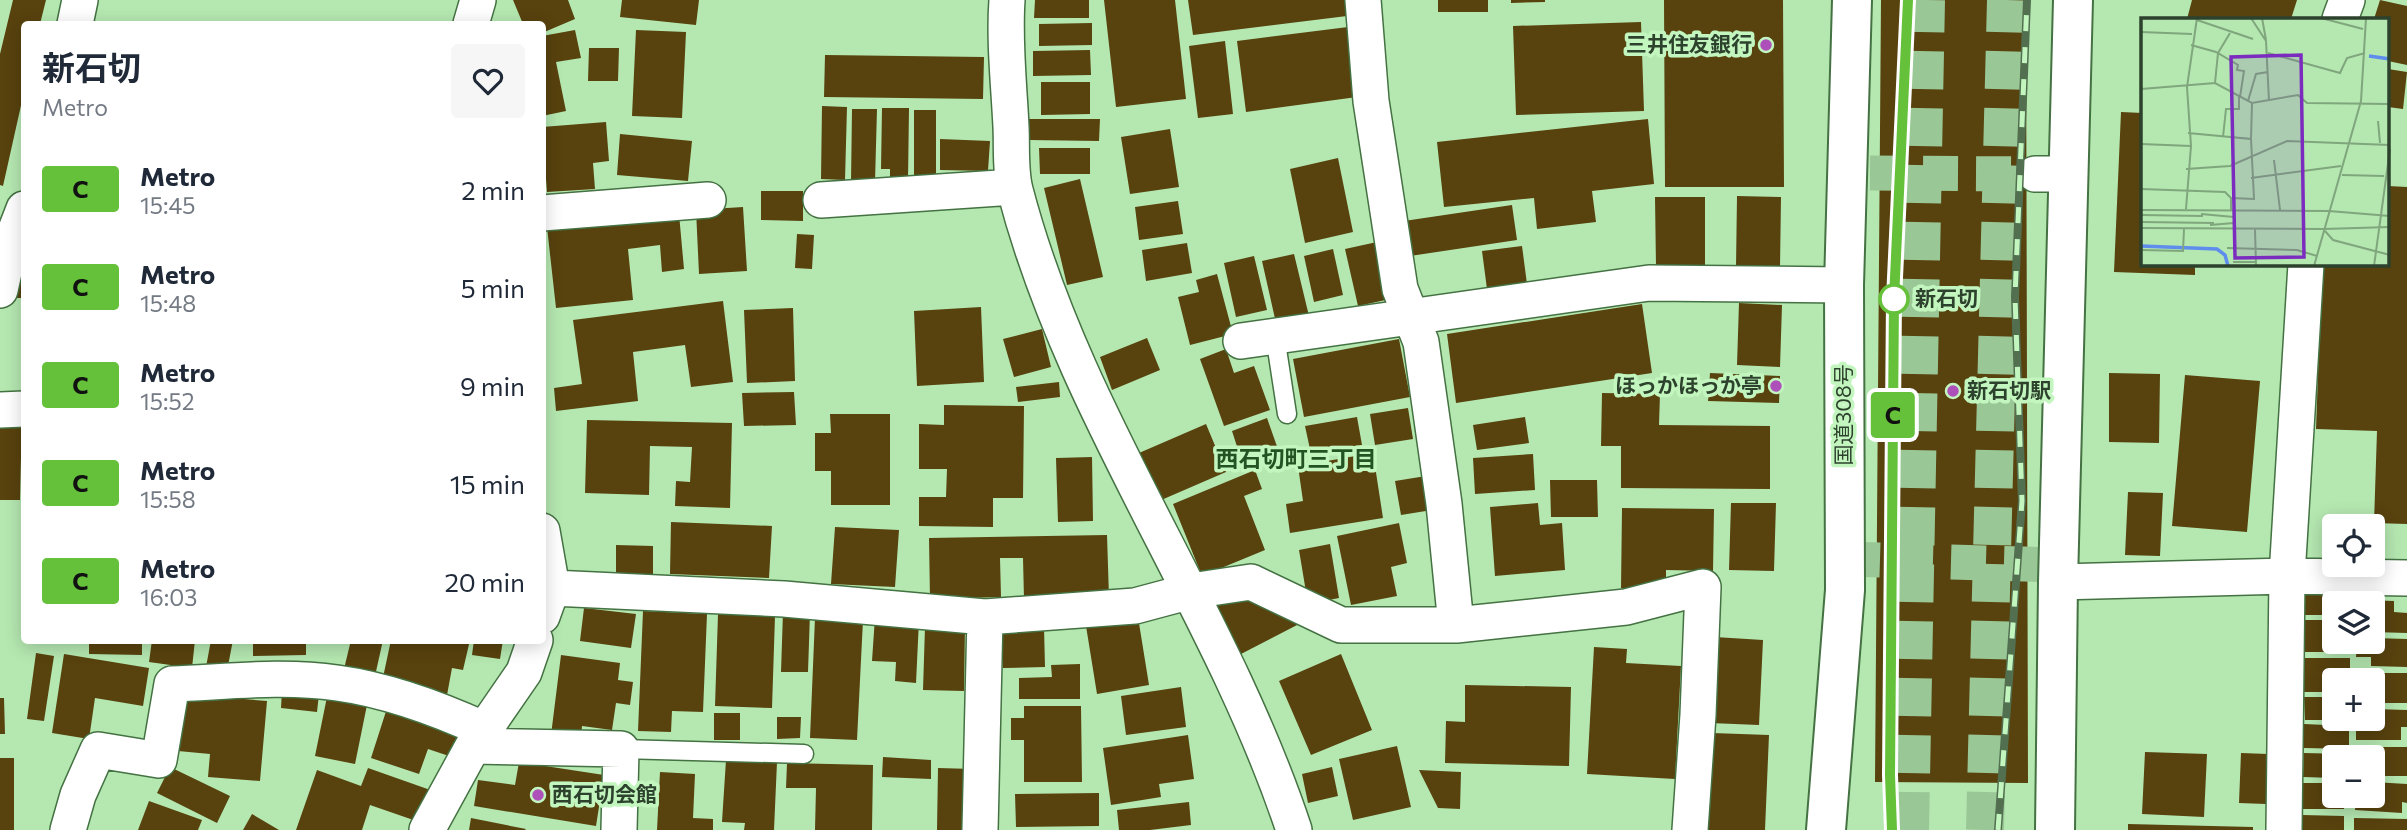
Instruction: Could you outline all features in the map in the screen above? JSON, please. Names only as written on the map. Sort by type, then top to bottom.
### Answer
[{"type":"highway","name":"国道308号","points":[[1826,830],[1844,590],[1844,285],[1858,173],[1852,0]]},
{"type":"highway","points":[[2055,830],[2058,582],[2051,174],[2073,0]]},
{"type":"street","points":[[76,21],[80,0]]},
{"type":"street","points":[[472,21],[478,0]]},
{"type":"street","points":[[1007,0],[1014,187],[1052,307],[1130,475],[1191,591],[1278,782],[1294,830]]},
{"type":"street","points":[[1363,0],[1371,101],[1400,289],[1421,342],[1444,504],[1456,625]]},
{"type":"street","points":[[2340,18],[2347,0]]},
{"type":"street","points":[[821,200],[1014,187]]},
{"type":"street","points":[[546,213],[708,200]]},
{"type":"street","points":[[0,289],[10,245],[21,217]]},
{"type":"street","points":[[2284,830],[2287,576],[2306,266]]},
{"type":"street","points":[[1241,341],[1649,283],[1844,285]]},
{"type":"street","points":[[0,410],[21,409]]},
{"type":"street","points":[[2058,582],[2287,576],[2407,578]]},
{"type":"street","points":[[547,602],[784,598],[985,617],[1135,606],[1191,591],[1251,582],[1341,625],[1456,625],[1626,607],[1703,587],[1690,830]]},
{"type":"street","points":[[980,830],[985,617]]},
{"type":"street","points":[[427,830],[479,738],[524,672],[533,644]]},
{"type":"street","points":[[68,830],[78,795],[98,750],[159,760],[172,684],[283,679],[338,682],[444,712],[479,738],[621,749],[619,830]]},
{"type":"lane","points":[[1276,336],[1287,414]]},
{"type":"lane","points":[[621,749],[804,754]]},
{"type":"building","points":[[13,0],[46,0],[41,21],[21,21],[21,105],[3,186],[0,185],[0,54]]},
{"type":"building","points":[[513,0],[568,0],[575,19],[546,31],[546,21],[522,21]]},
{"type":"building","points":[[622,0],[699,0],[696,25],[620,17]]},
{"type":"building","points":[[1035,0],[1089,0],[1089,18],[1034,18]]},
{"type":"building","points":[[1104,0],[1175,0],[1186,99],[1116,107]]},
{"type":"building","points":[[1188,0],[1345,0],[1347,16],[1193,35]]},
{"type":"building","points":[[1438,0],[1488,0],[1488,12],[1438,12]]},
{"type":"building","points":[[1511,0],[1545,0],[1545,2],[1511,3]]},
{"type":"building","points":[[1664,0],[1783,0],[1784,187],[1665,187]]},
{"type":"building","name":"新石切駅","points":[[1881,0],[2026,0],[2028,783],[1875,782]]},
{"type":"building","points":[[2192,0],[2297,0],[2291,18],[2187,18]]},
{"type":"building","points":[[2380,0],[2407,6],[2407,65],[2390,61],[2390,18],[2374,18]]},
{"type":"building","points":[[1641,22],[1644,111],[1516,115],[1513,26]]},
{"type":"building","points":[[1092,23],[1092,45],[1039,46],[1039,24]]},
{"type":"building","points":[[1348,27],[1357,97],[1246,112],[1237,41]]},
{"type":"building","points":[[575,30],[581,58],[556,62],[566,111],[546,115],[546,35]]},
{"type":"building","points":[[636,30],[686,32],[682,118],[632,116]]},
{"type":"building","points":[[1225,41],[1233,114],[1198,118],[1189,46]]},
{"type":"building","points":[[589,48],[619,48],[618,81],[588,81]]},
{"type":"building","points":[[1090,50],[1091,75],[1033,76],[1033,51]]},
{"type":"building","points":[[825,55],[984,57],[983,99],[824,97]]},
{"type":"building","points":[[2390,69],[2407,72],[2403,109],[2390,107]]},
{"type":"building","points":[[1041,82],[1090,82],[1090,114],[1041,115]]},
{"type":"building","points":[[822,106],[847,107],[845,180],[821,179]]},
{"type":"building","points":[[882,108],[909,108],[908,180],[890,179],[890,169],[881,169]]},
{"type":"building","points":[[852,109],[877,109],[875,182],[851,182]]},
{"type":"building","points":[[914,110],[936,110],[936,182],[914,181]]},
{"type":"building","points":[[2121,112],[2141,113],[2141,266],[2195,266],[2195,275],[2114,272]]},
{"type":"building","points":[[1029,119],[1100,119],[1099,141],[1028,140]]},
{"type":"building","points":[[1648,119],[1654,184],[1592,191],[1596,222],[1537,229],[1534,198],[1444,207],[1437,142]]},
{"type":"building","points":[[606,122],[609,161],[593,163],[595,189],[547,192],[546,127]]},
{"type":"building","points":[[1170,129],[1179,187],[1130,194],[1121,137]]},
{"type":"building","points":[[620,134],[692,141],[688,181],[617,175]]},
{"type":"building","points":[[940,139],[990,141],[988,171],[940,170]]},
{"type":"building","points":[[1039,148],[1090,148],[1090,174],[1040,174]]},
{"type":"building","points":[[1338,158],[1353,232],[1305,243],[1290,169]]},
{"type":"building","points":[[1080,179],[1103,277],[1067,285],[1044,188]]},
{"type":"building","points":[[2390,186],[2407,187],[2407,524],[2385,523],[2385,514],[2374,514],[2377,431],[2316,429],[2322,266],[2390,266]]},
{"type":"building","points":[[761,191],[803,191],[803,221],[761,220]]},
{"type":"building","points":[[1737,196],[1781,197],[1780,268],[1736,268]]},
{"type":"building","points":[[1655,197],[1705,197],[1705,267],[1656,267]]},
{"type":"building","points":[[1178,201],[1183,234],[1139,240],[1135,207]]},
{"type":"building","points":[[1512,205],[1517,240],[1410,256],[1404,221]]},
{"type":"building","points":[[743,207],[747,271],[699,274],[696,210]]},
{"type":"building","points":[[679,214],[684,269],[662,272],[660,245],[628,249],[633,300],[556,308],[547,227]]},
{"type":"building","points":[[797,234],[814,235],[812,269],[795,268]]},
{"type":"building","points":[[1377,242],[1390,299],[1358,306],[1345,249]]},
{"type":"building","points":[[1187,243],[1192,273],[1146,281],[1142,250]]},
{"type":"building","points":[[1522,246],[1527,284],[1487,289],[1482,251]]},
{"type":"building","points":[[1333,249],[1343,295],[1314,302],[1304,256]]},
{"type":"building","points":[[1294,254],[1309,316],[1276,323],[1262,261]]},
{"type":"building","points":[[1254,256],[1267,310],[1236,317],[1224,263]]},
{"type":"building","points":[[1217,274],[1233,334],[1190,345],[1178,297],[1199,292],[1196,280]]},
{"type":"building","points":[[13,279],[21,279],[21,298],[13,298]]},
{"type":"building","points":[[723,301],[733,382],[691,387],[685,345],[633,352],[638,401],[556,411],[554,388],[582,384],[573,320]]},
{"type":"building","points":[[1739,303],[1782,305],[1780,367],[1737,365]]},
{"type":"building","points":[[1642,304],[1652,373],[1456,403],[1447,334]]},
{"type":"building","points":[[981,307],[984,382],[917,386],[914,311]]},
{"type":"building","points":[[793,308],[795,381],[747,383],[744,310]]},
{"type":"building","points":[[1042,329],[1051,367],[1014,377],[1003,339]]},
{"type":"building","points":[[1147,338],[1160,370],[1112,390],[1100,357]]},
{"type":"building","points":[[1399,339],[1410,397],[1304,417],[1293,359]]},
{"type":"building","points":[[1226,349],[1234,373],[1254,366],[1270,410],[1224,426],[1200,359]]},
{"type":"building","points":[[1710,373],[1780,376],[1779,403],[1708,401]]},
{"type":"building","points":[[2109,373],[2160,374],[2159,443],[2109,442]]},
{"type":"building","points":[[2185,375],[2260,381],[2247,532],[2172,526]]},
{"type":"building","points":[[1059,382],[1060,397],[1018,402],[1016,387]]},
{"type":"building","points":[[794,392],[796,425],[744,426],[742,393]]},
{"type":"building","points":[[1602,393],[1660,394],[1659,425],[1770,426],[1770,489],[1621,488],[1621,446],[1601,446]]},
{"type":"building","points":[[944,405],[1024,406],[1023,498],[993,498],[993,527],[919,526],[919,497],[946,497],[947,469],[919,469],[919,424],[944,425]]},
{"type":"building","points":[[1408,408],[1413,439],[1375,445],[1370,414]]},
{"type":"building","points":[[830,414],[890,414],[890,505],[831,505],[831,471],[815,471],[815,433],[831,433]]},
{"type":"building","points":[[1357,417],[1362,445],[1311,454],[1305,426]]},
{"type":"building","points":[[1525,417],[1529,443],[1477,450],[1473,425]]},
{"type":"building","points":[[0,418],[21,418],[20,500],[0,500]]},
{"type":"building","points":[[1267,418],[1280,455],[1244,468],[1232,431]]},
{"type":"building","points":[[587,420],[732,423],[730,508],[675,506],[676,481],[690,482],[692,447],[650,446],[649,495],[585,493]]},
{"type":"building","points":[[1206,424],[1226,472],[1159,501],[1139,453]]},
{"type":"building","points":[[1373,453],[1383,518],[1290,533],[1286,504],[1303,501],[1298,466]]},
{"type":"building","points":[[1533,454],[1535,490],[1475,494],[1473,458]]},
{"type":"building","points":[[1092,457],[1093,521],[1058,522],[1056,458]]},
{"type":"building","points":[[1255,470],[1262,489],[1244,496],[1265,550],[1202,576],[1173,504]]},
{"type":"building","points":[[1426,476],[1432,510],[1401,515],[1395,481]]},
{"type":"building","points":[[1550,480],[1597,480],[1598,517],[1551,517]]},
{"type":"building","points":[[2128,492],[2163,493],[2160,556],[2125,555]]},
{"type":"building","points":[[1538,503],[1540,525],[1562,523],[1565,570],[1495,576],[1490,507]]},
{"type":"building","points":[[1731,503],[1776,503],[1774,571],[1729,570]]},
{"type":"building","points":[[1622,508],[1714,509],[1713,571],[1666,570],[1666,589],[1621,588]]},
{"type":"building","points":[[671,522],[772,526],[769,578],[670,574]]},
{"type":"building","points":[[1399,523],[1407,563],[1391,567],[1397,596],[1351,605],[1337,536]]},
{"type":"building","points":[[835,527],[899,530],[895,587],[831,584]]},
{"type":"building","points":[[1107,535],[1109,597],[1024,599],[1023,558],[1000,558],[1001,597],[930,599],[929,538]]},
{"type":"building","points":[[1330,544],[1339,598],[1308,604],[1299,550]]},
{"type":"building","points":[[616,545],[653,546],[653,578],[616,578]]},
{"type":"building","points":[[2304,587],[2358,587],[2358,591],[2322,591],[2322,615],[2304,615]]},
{"type":"building","points":[[1245,591],[1299,624],[1241,654],[1217,606]]},
{"type":"building","points":[[2385,601],[2394,601],[2394,612],[2407,613],[2407,633],[2385,632]]},
{"type":"building","points":[[584,608],[636,614],[631,648],[580,641]]},
{"type":"building","points":[[643,611],[707,614],[703,712],[672,711],[671,732],[638,731]]},
{"type":"building","points":[[783,612],[810,613],[808,672],[781,672]]},
{"type":"building","points":[[718,614],[775,616],[772,708],[715,706]]},
{"type":"building","points":[[875,617],[919,620],[916,683],[895,681],[896,662],[872,661]]},
{"type":"building","points":[[1138,617],[1149,685],[1097,694],[1086,626]]},
{"type":"building","points":[[815,618],[863,620],[857,740],[810,738]]},
{"type":"building","points":[[2304,620],[2322,620],[2322,652],[2304,652]]},
{"type":"building","points":[[925,627],[965,627],[964,691],[923,690]]},
{"type":"building","points":[[1003,627],[1044,627],[1045,667],[1003,668]]},
{"type":"building","points":[[1715,637],[1763,640],[1759,725],[1710,723]]},
{"type":"building","points":[[2385,638],[2407,639],[2407,667],[2371,666],[2371,657],[2356,657],[2356,654],[2385,654]]},
{"type":"building","points":[[89,644],[142,644],[142,655],[89,654]]},
{"type":"building","points":[[151,644],[195,644],[192,668],[149,662]]},
{"type":"building","points":[[210,644],[232,644],[227,671],[206,667]]},
{"type":"building","points":[[253,644],[306,644],[306,655],[253,656]]},
{"type":"building","points":[[350,644],[382,644],[375,676],[344,669]]},
{"type":"building","points":[[390,644],[469,644],[463,670],[452,668],[447,695],[382,682]]},
{"type":"building","points":[[473,644],[502,644],[500,659],[472,655]]},
{"type":"building","points":[[1594,647],[1627,649],[1626,663],[1681,666],[1675,779],[1587,774]]},
{"type":"building","points":[[36,653],[54,656],[44,721],[27,719]]},
{"type":"building","points":[[64,654],[149,668],[143,706],[95,698],[89,739],[52,733]]},
{"type":"building","points":[[1341,654],[1372,730],[1311,755],[1279,681]]},
{"type":"building","points":[[561,655],[620,663],[618,680],[633,682],[630,705],[616,703],[612,730],[582,726],[581,738],[551,735]]},
{"type":"building","points":[[2304,658],[2350,658],[2350,668],[2322,668],[2322,692],[2304,692]]},
{"type":"building","points":[[1080,664],[1080,699],[1019,699],[1019,678],[1052,677],[1051,665]]},
{"type":"building","points":[[2385,673],[2407,673],[2407,703],[2385,703]]},
{"type":"building","points":[[1465,685],[1571,687],[1569,766],[1445,763],[1446,721],[1465,722]]},
{"type":"building","points":[[1181,687],[1186,727],[1126,735],[1121,696]]},
{"type":"building","points":[[282,690],[319,694],[317,712],[281,708]]},
{"type":"building","points":[[328,692],[368,700],[355,764],[315,756]]},
{"type":"building","points":[[183,694],[267,701],[260,781],[208,777],[210,754],[178,751]]},
{"type":"building","points":[[2304,697],[2322,697],[2322,720],[2305,720]]},
{"type":"building","points":[[0,698],[4,698],[5,734],[0,734]]},
{"type":"building","points":[[389,702],[464,728],[455,758],[428,749],[419,774],[371,758]]},
{"type":"building","points":[[1024,706],[1081,706],[1082,782],[1024,782],[1024,740],[1011,740],[1011,718],[1024,718]]},
{"type":"building","points":[[2385,709],[2407,710],[2407,727],[2401,727],[2401,740],[2356,740],[2356,731],[2385,731]]},
{"type":"building","points":[[714,713],[740,713],[740,740],[714,740]]},
{"type":"building","points":[[777,717],[801,717],[800,738],[777,739]]},
{"type":"building","points":[[2304,724],[2322,725],[2322,731],[2349,731],[2349,745],[2304,748]]},
{"type":"building","points":[[1712,733],[1769,735],[1765,830],[1708,830]]},
{"type":"building","points":[[1188,735],[1194,779],[1159,784],[1161,797],[1111,805],[1103,748]]},
{"type":"building","points":[[1397,746],[1411,807],[1353,820],[1339,759]]},
{"type":"building","points":[[2385,747],[2407,747],[2407,776],[2385,776]]},
{"type":"building","points":[[2145,752],[2207,754],[2204,817],[2142,814]]},
{"type":"building","points":[[2241,753],[2268,754],[2266,804],[2239,803]]},
{"type":"building","points":[[2304,753],[2322,753],[2322,778],[2303,777]]},
{"type":"building","points":[[883,757],[931,760],[931,779],[882,777]]},
{"type":"building","points":[[0,758],[14,758],[14,830],[0,830]]},
{"type":"building","points":[[726,760],[777,762],[774,830],[744,830],[745,823],[722,822]]},
{"type":"building","name":"西石切会館","points":[[519,762],[604,775],[596,826],[474,806],[478,780],[515,785]]},
{"type":"building","points":[[787,763],[873,765],[872,830],[815,830],[816,788],[786,788]]},
{"type":"building","points":[[170,767],[230,796],[217,823],[157,793]]},
{"type":"building","points":[[1332,767],[1338,796],[1308,803],[1302,774]]},
{"type":"building","points":[[368,768],[436,792],[425,824],[370,805],[362,830],[296,830],[317,770],[361,786]]},
{"type":"building","points":[[938,768],[973,769],[973,830],[937,830]]},
{"type":"building","points":[[1419,770],[1461,772],[1460,809],[1438,808]]},
{"type":"building","points":[[660,772],[695,774],[693,818],[713,819],[713,830],[657,830]]},
{"type":"building","points":[[2302,783],[2322,783],[2322,808],[2344,808],[2344,809],[2302,809]]},
{"type":"building","points":[[2385,783],[2407,784],[2407,803],[2402,802],[2402,813],[2355,810],[2385,808]]},
{"type":"building","points":[[1099,793],[1099,826],[1016,827],[1015,794]]},
{"type":"building","points":[[149,801],[202,820],[198,830],[138,830]]},
{"type":"building","points":[[1189,802],[1191,825],[1150,830],[1119,830],[1117,810]]},
{"type":"building","points":[[252,814],[279,830],[243,830]]},
{"type":"building","points":[[2302,815],[2344,816],[2344,830],[2302,830]]},
{"type":"building","points":[[471,818],[526,829],[469,830]]},
{"type":"building","points":[[2354,818],[2407,819],[2407,830],[2354,830]]},
{"type":"building","points":[[2128,824],[2253,827],[2253,830],[2128,830]]},
{"type":"tunnel","points":[[1910,830],[1926,0]]},
{"type":"tunnel","points":[[1985,830],[2006,0]]},
{"type":"tunnel","points":[[1870,173],[2035,174]]},
{"type":"tunnel","points":[[1845,559],[2059,565]]},
{"type":"railway","points":[[1892,830],[1890,775],[1894,298],[1908,0]]},
{"type":"railway","points":[[1998,830],[2022,501],[2015,297],[2027,0]]},
{"type":"metro line","name":"C","points":[[1892,830],[1890,775],[1894,299],[1908,0]]},
{"type":"place","name":"三井住友銀行","points":[[1766,45]]},
{"type":"place","name":"新石切","points":[[1894,299]]},
{"type":"place","name":"ほっかほっか亭","points":[[1776,386]]},
{"type":"place","name":"新石切駅","points":[[1953,391]]},
{"type":"place","name":"西石切会館","points":[[538,795]]},
{"type":"district","name":"西石切町三丁目","points":[[1296,459]]}]
